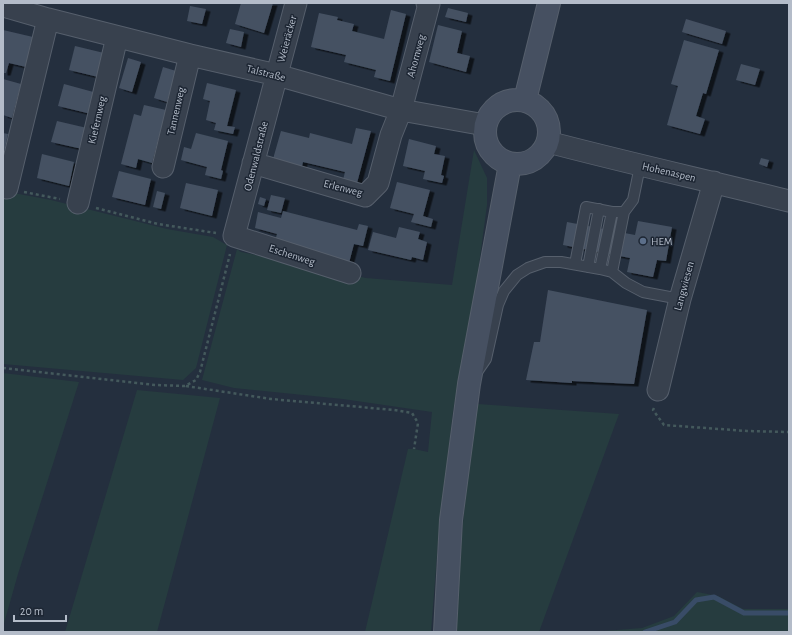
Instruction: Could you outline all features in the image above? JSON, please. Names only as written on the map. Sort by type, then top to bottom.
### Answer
[{"type":"street","name":"Weieräcker","points":[[277,75],[296,3]]},
{"type":"street","name":"Ahornweg","points":[[401,110],[430,4],[427,3]]},
{"type":"street","points":[[525,100],[549,3]]},
{"type":"street","name":"Talstraße","points":[[3,6],[116,37],[277,75],[401,110],[485,125]]},
{"type":"street","points":[[7,188],[48,19]]},
{"type":"street","name":"Kiefernweg","points":[[78,203],[116,37]]},
{"type":"street","name":"Tannenweg","points":[[163,167],[190,55]]},
{"type":"street","name":"Odenwaldstraße","points":[[234,236],[246,196],[277,75]]},
{"type":"street","points":[[515,99],[525,100],[535,104],[546,116],[550,131],[548,142],[538,157],[529,162],[510,164],[493,154],[485,135],[485,125],[489,116],[496,107],[504,102],[515,99]]},
{"type":"street","name":"Erlenweg","points":[[254,162],[365,196],[378,183],[391,135],[401,110]]},
{"type":"street","name":"Hohenaspen","points":[[548,142],[640,166],[714,182],[789,201]]},
{"type":"street","points":[[445,632],[451,520],[469,384],[510,164]]},
{"type":"street","name":"Langwiesen","points":[[658,390],[680,299],[714,182]]},
{"type":"street","name":"Eschenweg","points":[[234,236],[350,273]]},
{"type":"lane","points":[[612,272],[624,212],[633,200],[640,166]]},
{"type":"lane","points":[[575,264],[586,207],[612,212],[624,212]]},
{"type":"lane","points":[[588,267],[600,209]]},
{"type":"lane","points":[[600,269],[612,212]]},
{"type":"lane","points":[[469,384],[486,359],[498,305],[504,291],[517,276],[528,268],[545,262],[561,262],[600,269],[612,272],[626,283],[643,292],[680,299]]},
{"type":"path","points":[[7,188],[78,203],[158,224],[234,236],[200,372],[196,380],[185,386]]},
{"type":"path","points":[[3,368],[155,385],[185,386],[271,398],[412,413],[418,423],[414,449]]},
{"type":"path","points":[[658,390],[653,410],[664,425],[747,431],[789,432]]},
{"type":"green space","points":[[474,150],[487,178],[487,205],[476,287],[453,411],[438,543],[431,632],[365,632],[408,449],[428,452],[432,412],[343,399],[234,388],[202,380],[237,249],[241,252],[366,278],[452,285]]},
{"type":"green space","points":[[3,191],[51,200],[167,229],[213,237],[227,245],[196,368],[183,380],[3,364]]},
{"type":"green space","points":[[3,373],[79,382],[18,574],[3,627]]},
{"type":"green space","points":[[137,390],[220,398],[157,632],[65,632]]},
{"type":"green space","points":[[478,404],[619,414],[539,632],[455,632],[466,489]]},
{"type":"green space","points":[[697,592],[718,596],[743,609],[789,609],[789,632],[591,632],[642,628],[674,616]]},
{"type":"building","points":[[241,3],[273,3],[264,33],[235,24]]},
{"type":"building","points":[[190,6],[206,9],[202,24],[187,21]]},
{"type":"building","points":[[448,8],[468,13],[466,22],[445,17]]},
{"type":"building","points":[[391,10],[406,14],[390,81],[374,77],[376,70],[344,62],[346,55],[311,47],[319,13],[338,17],[337,20],[354,24],[352,31],[384,39]]},
{"type":"building","points":[[686,19],[726,31],[722,44],[682,32]]},
{"type":"building","points":[[438,25],[462,31],[457,53],[470,56],[466,72],[429,62]]},
{"type":"building","points":[[230,29],[244,32],[241,47],[226,43]]},
{"type":"building","points":[[3,30],[33,37],[26,67],[9,63],[6,73],[3,73]]},
{"type":"building","points":[[684,40],[719,50],[706,94],[703,93],[696,116],[705,119],[700,134],[667,125],[678,86],[671,84]]},
{"type":"building","points":[[75,46],[104,53],[98,77],[69,70]]},
{"type":"building","points":[[128,58],[141,62],[132,92],[119,88]]},
{"type":"building","points":[[741,64],[760,69],[755,85],[736,80]]},
{"type":"building","points":[[163,67],[176,71],[167,102],[154,98]]},
{"type":"building","points":[[3,79],[21,84],[12,118],[3,115]]},
{"type":"building","points":[[207,83],[236,90],[227,126],[235,127],[233,134],[214,130],[216,123],[206,120],[210,101],[203,99]]},
{"type":"building","points":[[64,84],[97,93],[91,114],[58,106]]},
{"type":"building","points":[[144,105],[166,110],[152,163],[138,159],[136,168],[121,164],[134,114],[141,116]]},
{"type":"building","points":[[57,121],[87,128],[82,149],[51,142]]},
{"type":"building","points":[[356,128],[371,131],[357,183],[343,180],[345,172],[303,162],[302,166],[273,159],[281,131],[309,138],[310,133],[352,144]]},
{"type":"building","points":[[3,133],[8,134],[4,152],[3,152]]},
{"type":"building","points":[[196,133],[228,141],[221,170],[223,171],[221,179],[205,175],[207,167],[181,160],[184,147],[191,149]]},
{"type":"building","points":[[409,139],[436,146],[434,154],[445,156],[441,175],[444,176],[442,183],[423,179],[425,171],[403,166]]},
{"type":"building","points":[[42,154],[74,162],[69,186],[37,178]]},
{"type":"building","points":[[761,158],[769,160],[767,167],[759,164]]},
{"type":"building","points":[[119,171],[151,179],[145,205],[112,197]]},
{"type":"building","points":[[397,182],[430,190],[423,216],[433,219],[431,227],[411,222],[414,214],[390,208]]},
{"type":"building","points":[[186,183],[218,190],[212,216],[180,208]]},
{"type":"building","points":[[157,191],[165,193],[161,209],[153,207]]},
{"type":"building","points":[[271,195],[285,198],[281,213],[267,210]]},
{"type":"building","points":[[260,197],[266,199],[264,206],[258,204]]},
{"type":"building","points":[[283,211],[357,230],[359,224],[368,226],[363,246],[354,244],[349,263],[274,245],[277,234],[255,228],[258,212],[281,218]]},
{"type":"building","points":[[638,221],[672,227],[666,261],[657,260],[653,277],[627,272],[630,258],[563,245],[567,222],[635,235]]},
{"type":"building","points":[[399,227],[420,232],[418,239],[427,242],[423,260],[412,257],[411,260],[368,250],[373,232],[396,238]]},
{"type":"building","points":[[548,290],[647,310],[634,384],[572,381],[572,383],[526,380],[534,342],[540,342]]},
{"type":"waterway","points":[[645,632],[675,622],[696,600],[714,597],[744,613],[789,613]]},
{"type":"place","name":"HEM","points":[[643,241]]}]
